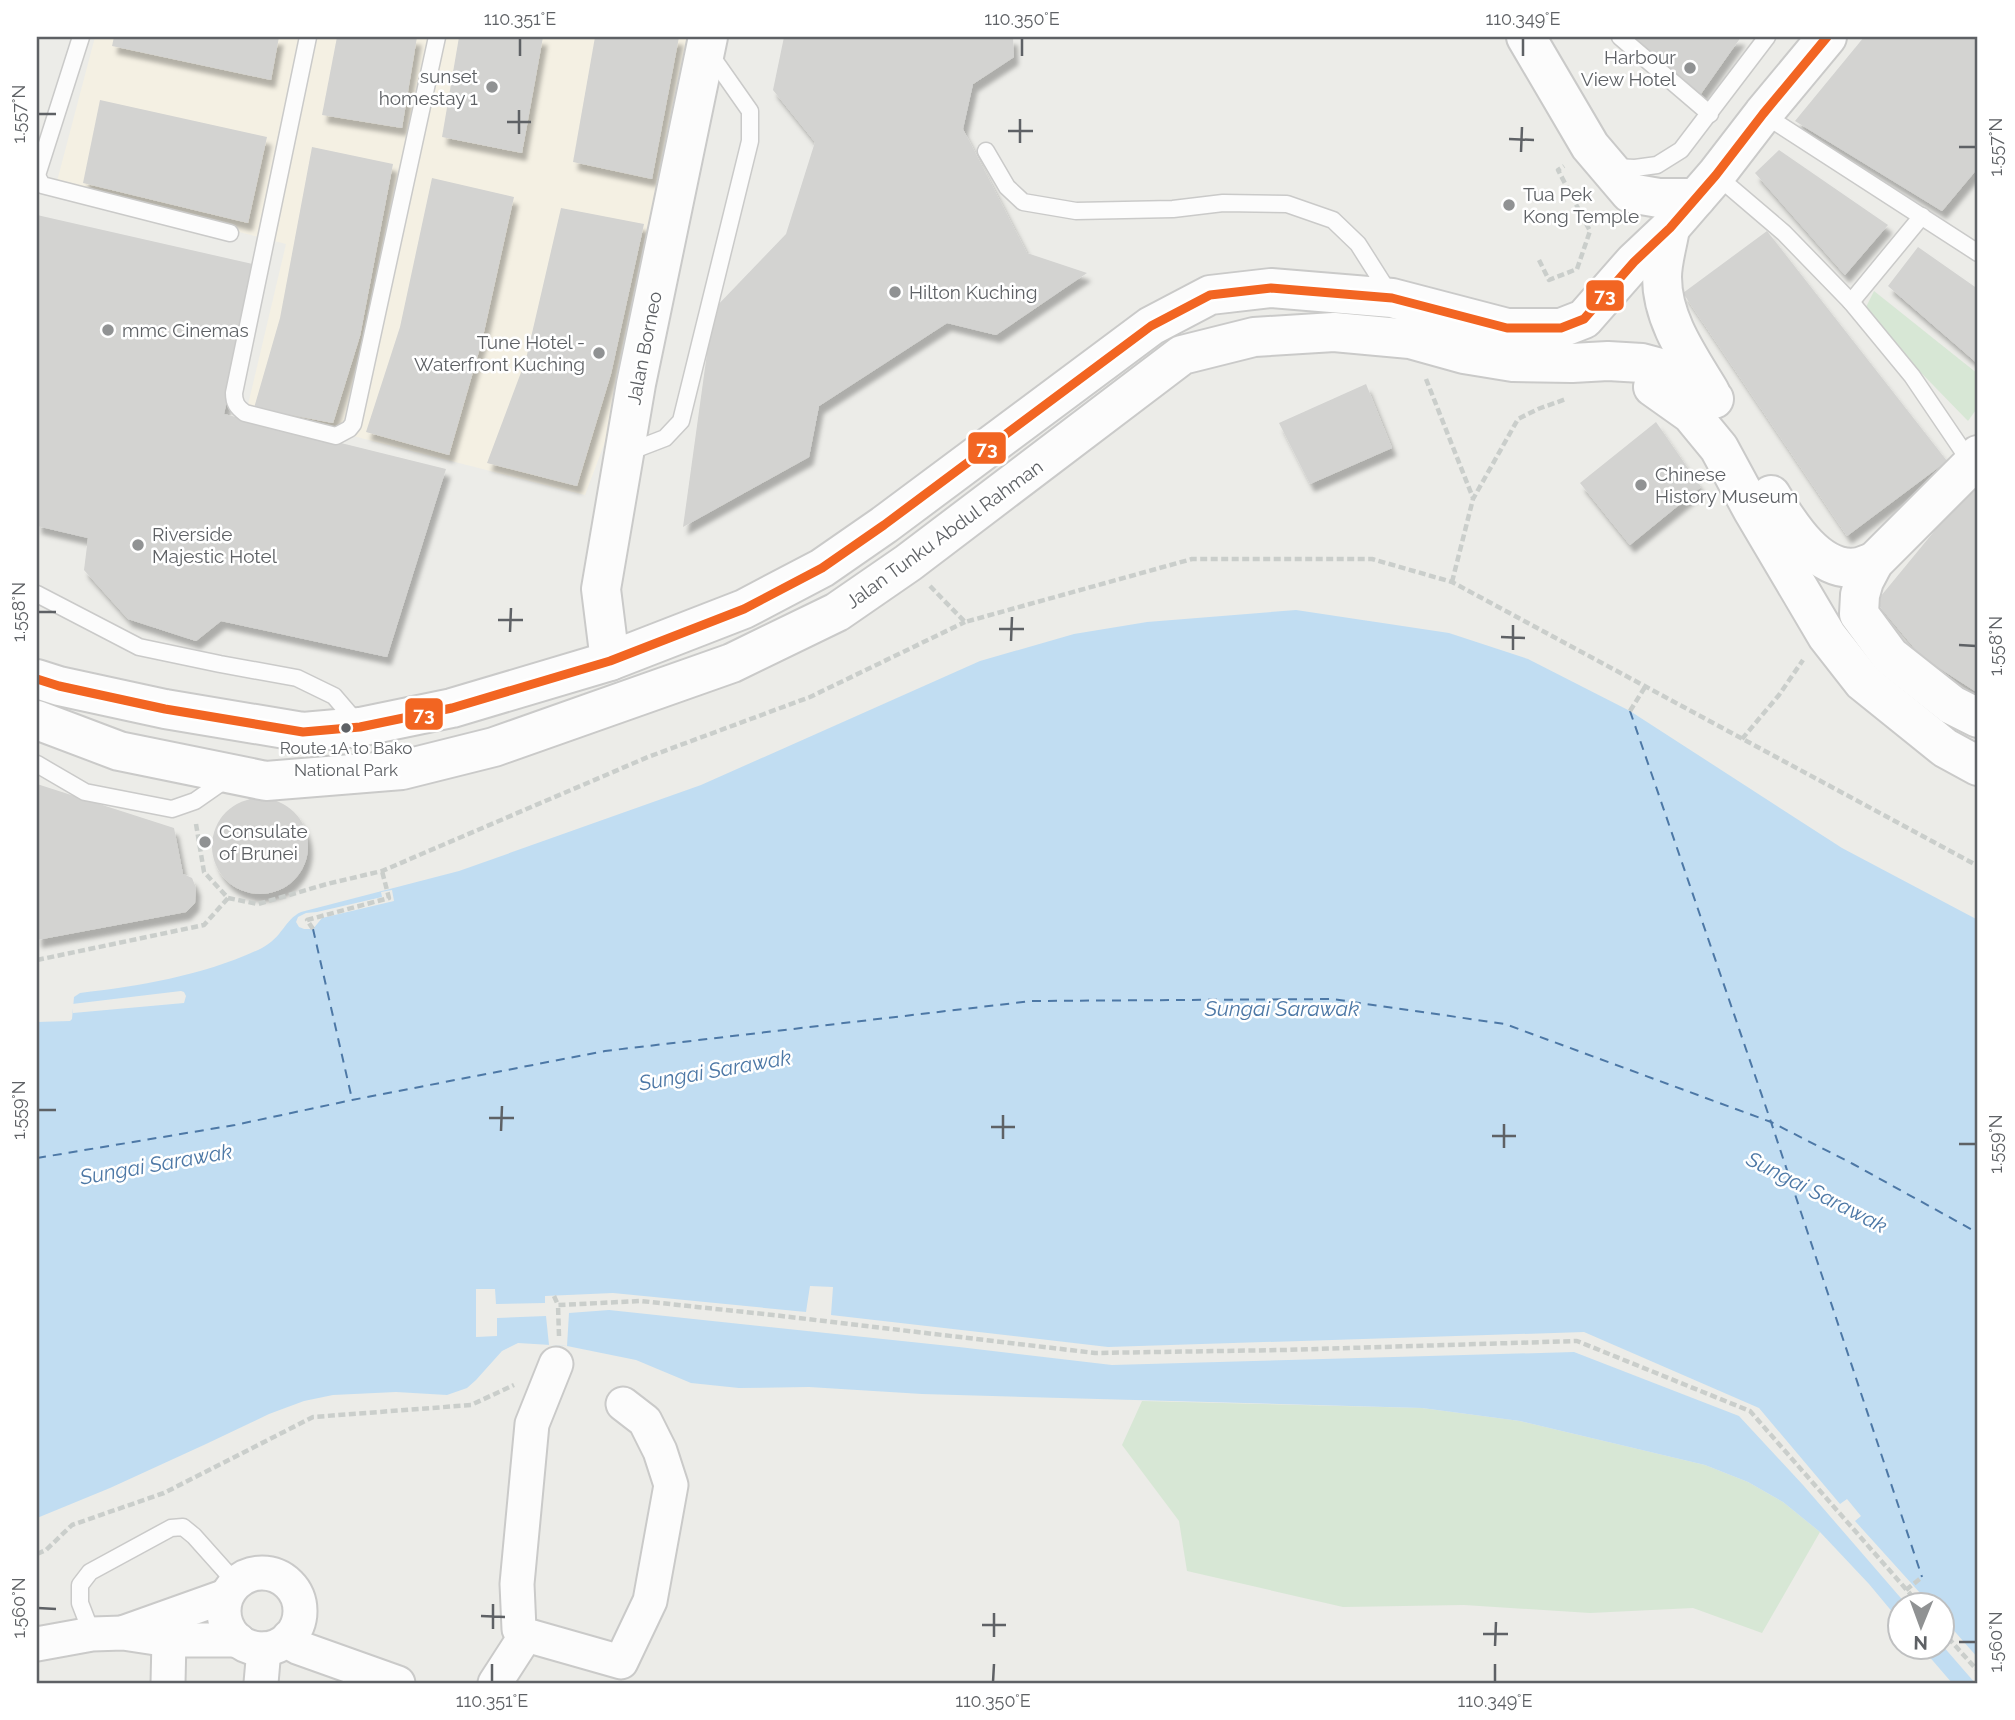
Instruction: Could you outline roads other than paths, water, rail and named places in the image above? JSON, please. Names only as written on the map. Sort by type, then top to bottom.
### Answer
[{"type":"main road","points":[[1526,37],[1599,157],[1630,193],[1659,198],[1706,187]]},
{"type":"main road","points":[[37,679],[165,709],[303,732],[360,727],[452,708],[610,661],[744,609],[822,568],[1151,326],[1210,295],[1271,288],[1392,298],[1507,328],[1561,328],[1584,319],[1634,262],[1671,228],[1827,37]]},
{"type":"main road","name":"Jalan Borneo","points":[[610,661],[601,589],[636,384],[707,43]]},
{"type":"main road","points":[[1671,228],[1662,275],[1665,301],[1679,341],[1792,530],[1808,547],[1830,563],[1858,567],[1874,562]]},
{"type":"main road","name":"Jalan Tunku Abdul Rahman","points":[[37,720],[119,751],[266,781],[402,770],[494,747],[732,663],[837,612],[908,563],[1182,355],[1254,337],[1334,332],[1410,339],[1476,356],[1513,362],[1588,367],[1608,361],[1642,363],[1688,380],[1714,399]]},
{"type":"main road","points":[[1588,367],[1629,376],[1655,387],[1691,414],[1719,448],[1827,636],[1863,682],[1945,748],[1978,766]]},
{"type":"main road","points":[[1975,460],[1874,562],[1864,581],[1859,614],[1890,656],[1952,705],[1978,718]]},
{"type":"main road","points":[[1792,530],[1792,578]]},
{"type":"street","points":[[556,1364],[532,1424],[517,1584],[519,1629],[526,1635],[621,1661],[650,1601],[671,1485],[660,1451],[645,1421],[624,1404]]},
{"type":"street","points":[[37,1644],[107,1633],[231,1589],[250,1574],[267,1573],[283,1579],[294,1591],[300,1606],[298,1623],[264,1642]]},
{"type":"street","points":[[231,1589],[223,1612],[228,1628],[264,1642]]},
{"type":"street","points":[[107,1633],[169,1640],[264,1642],[297,1647],[398,1683]]},
{"type":"street","points":[[495,1683],[526,1635]]},
{"type":"street","points":[[168,1683],[169,1640]]},
{"type":"street","points":[[261,1683],[264,1642]]},
{"type":"lane","points":[[81,37],[37,175],[42,185],[230,233]]},
{"type":"lane","points":[[308,37],[234,401],[245,413],[337,436],[353,424],[438,37]]},
{"type":"lane","points":[[1620,37],[1710,114]]},
{"type":"lane","points":[[1599,157],[1635,168],[1657,165],[1681,150],[1767,37]]},
{"type":"lane","points":[[625,454],[665,438],[681,421],[750,141],[750,111],[707,43]]},
{"type":"lane","points":[[1763,114],[1978,253]]},
{"type":"lane","points":[[986,151],[1007,187],[1023,202],[1076,211],[1173,209],[1223,203],[1287,204],[1333,220],[1358,244],[1392,298]]},
{"type":"lane","points":[[1706,187],[1784,233],[1851,302],[1912,376],[1975,460]]},
{"type":"lane","points":[[1851,302],[1922,216]]},
{"type":"lane","points":[[37,594],[139,647],[297,678],[334,696],[360,727]]},
{"type":"lane","points":[[37,764],[85,792],[172,809],[195,802],[233,775]]},
{"type":"lane","points":[[107,1633],[80,1603],[80,1585],[89,1572],[171,1528],[183,1527],[194,1536],[231,1589]]},
{"type":"water","name":"Sungai Sarawak","points":[[1296,610],[1449,633],[1528,659],[1630,711],[1842,848],[1978,920],[1978,1683],[1952,1683],[1932,1660],[1955,1660],[1955,1590],[1885,1590],[1885,1603],[1820,1532],[1783,1502],[1748,1482],[1705,1465],[1520,1421],[1422,1408],[922,1394],[809,1387],[739,1388],[691,1383],[636,1360],[567,1346],[518,1343],[502,1351],[467,1388],[447,1395],[396,1392],[333,1395],[304,1401],[269,1414],[110,1488],[37,1518],[37,1022],[70,1021],[74,997],[80,993],[173,978],[241,957],[269,944],[295,915],[301,912],[459,871],[701,785],[980,661],[1074,634],[1147,622]]},
{"type":"place","name":"Harbour View Hotel","points":[[1690,68]]},
{"type":"place","name":"sunset homestay 1","points":[[492,87]]},
{"type":"place","name":"Tua Pek Kong Temple","points":[[1509,205]]},
{"type":"place","name":"Hilton Kuching","points":[[895,292]]},
{"type":"place","name":"mmc Cinemas","points":[[108,330]]},
{"type":"place","name":"Tune Hotel - Waterfront Kuching","points":[[599,353]]},
{"type":"place","name":"Chinese History Museum","points":[[1641,485]]},
{"type":"place","name":"Riverside Majestic Hotel","points":[[138,545]]},
{"type":"place","name":"Route 1A to Bako National Park","points":[[346,728]]},
{"type":"place","name":"Consulate of Brunei","points":[[205,842]]}]
